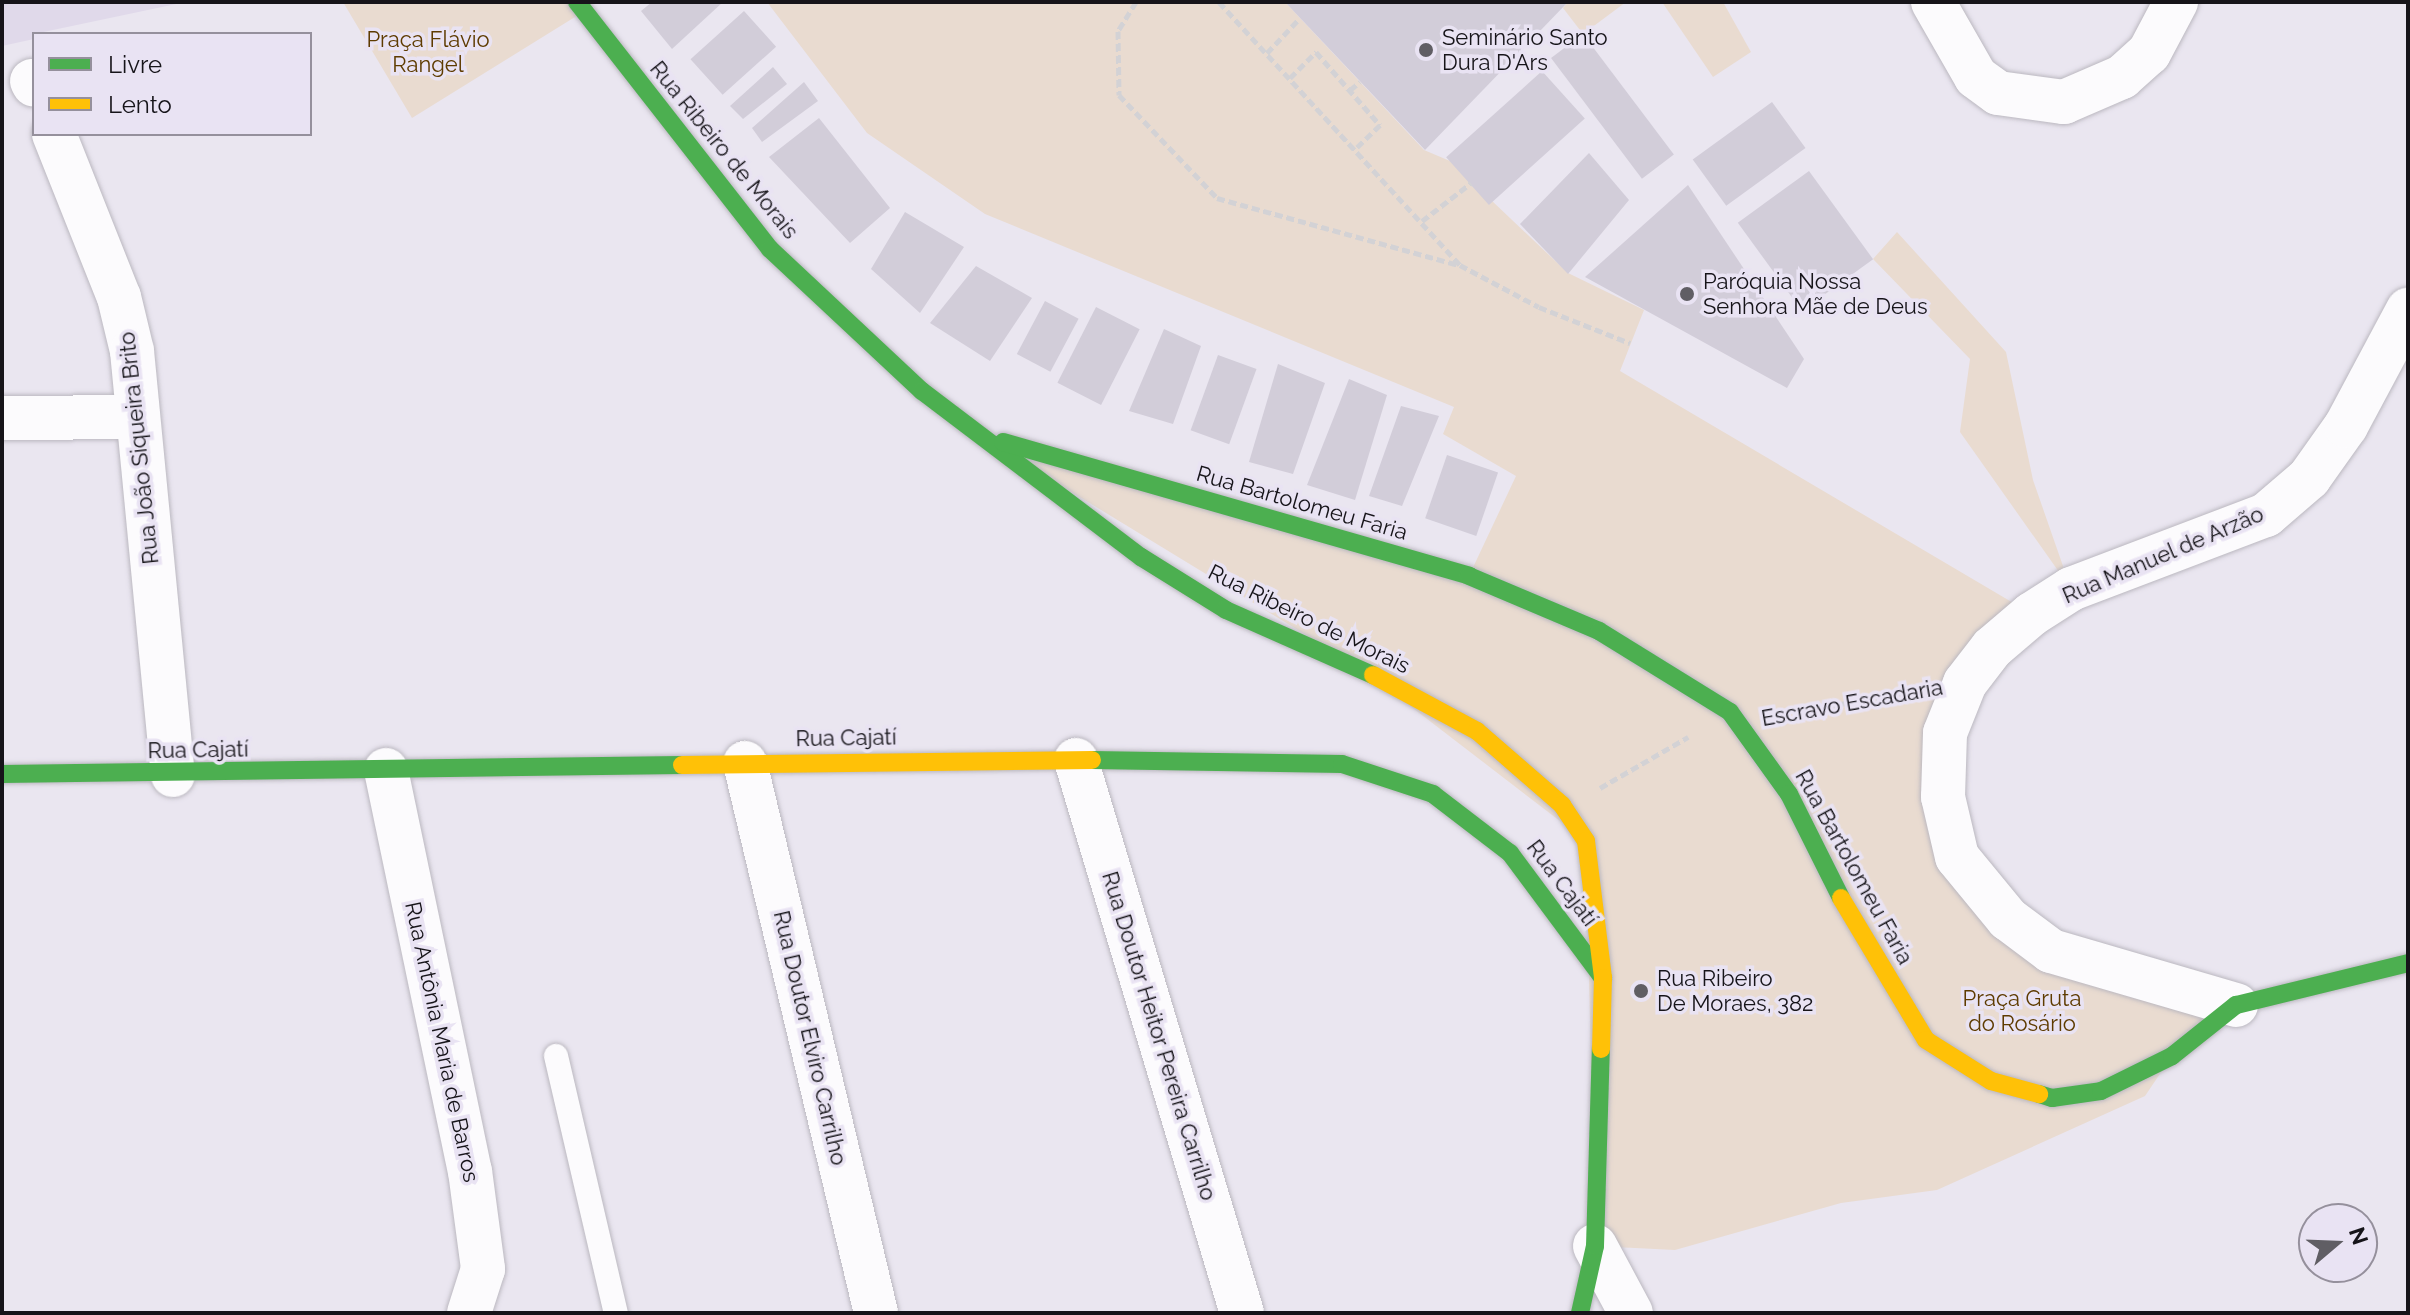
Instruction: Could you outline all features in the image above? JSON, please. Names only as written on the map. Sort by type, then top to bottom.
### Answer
[{"type":"street","name":"Rua Ribeiro de Morais","points":[[577,2],[770,249],[922,391],[1141,557],[1226,610],[1362,669],[1477,731],[1562,805],[1586,841],[1593,870],[1603,978],[1595,1246],[1580,1313]]},
{"type":"street","points":[[1933,2],[1976,77],[1998,93],[2064,102],[2122,77],[2149,53],[2176,2]]},
{"type":"street","name":"Rua João Siqueira Brito","points":[[55,136],[119,297],[132,351],[173,775]]},
{"type":"street","name":"Rua Manuel de Arzão","points":[[2236,1005],[2051,951],[2008,919],[1957,857],[1943,797],[1945,733],[1965,683],[1992,648],[2071,589],[2198,543],[2277,506],[2309,478],[2346,426],[2408,310]]},
{"type":"street","points":[[2,418],[138,417]]},
{"type":"street","name":"Rua Bartolomeu Faria","points":[[978,435],[1469,576],[1599,631],[1734,718],[1789,794],[1849,915],[1926,1040],[1991,1081],[2052,1098],[2101,1091],[2172,1056],[2236,1005],[2408,963]]},
{"type":"street","name":"Rua Cajatí","points":[[2,774],[173,775],[745,763],[1076,760],[1342,764],[1433,794],[1510,853],[1603,978]]},
{"type":"street","name":"Rua Doutor Heitor Pereira Carrilho","points":[[1076,760],[1242,1313]]},
{"type":"street","name":"Rua Doutor Elviro Carrilho","points":[[745,763],[876,1313]]},
{"type":"street","name":"Rua Antônia Maria de Barros","points":[[386,770],[470,1171],[483,1269],[469,1313]]},
{"type":"street","points":[[1595,1246],[1631,1313]]},
{"type":"lane","points":[[556,1056],[616,1313]]},
{"type":"path","points":[[1136,2],[1118,31],[1119,95],[1217,198],[1460,265],[1539,307],[1630,343]]},
{"type":"path","points":[[1219,2],[1460,265]]},
{"type":"path","points":[[1267,53],[1300,18]]},
{"type":"path","points":[[1290,78],[1316,52],[1380,125],[1356,148]]},
{"type":"path","points":[[1350,90],[1360,82]]},
{"type":"path","points":[[1422,221],[1471,183]]},
{"type":"path","name":"Escravo Escadaria","points":[[1562,805],[1589,795],[1734,718],[1965,683]]},
{"type":"shaded area","points":[[2,2],[181,3],[32,32],[32,39],[2,46]]},
{"type":"green space","name":"Praça Flávio Rangel","points":[[343,2],[577,2],[583,12],[412,118]]},
{"type":"green space","name":"Praça Gruta do Rosário","points":[[767,2],[1285,2],[1424,150],[1450,161],[1568,273],[1644,310],[1620,371],[2032,614],[1992,648],[1943,797],[2008,919],[2236,1005],[2172,1056],[2145,1096],[1937,1190],[1841,1203],[1675,1250],[1595,1246],[1586,841],[1362,669],[978,435],[1469,576],[1516,476],[1443,434],[1454,407],[985,214],[867,133]]},
{"type":"green space","points":[[1568,2],[1626,2],[1583,34],[1563,8]]},
{"type":"green space","points":[[1662,2],[1723,2],[1751,52],[1713,77]]},
{"type":"green space","points":[[1897,232],[2006,352],[2033,480],[2071,589],[1960,432],[1970,359],[1873,259]]},
{"type":"building","points":[[652,2],[723,2],[672,49],[641,11]]},
{"type":"building","name":"Seminário Santo Dura D'Ars","points":[[1285,2],[1568,2],[1425,150]]},
{"type":"building","points":[[744,11],[776,47],[723,95],[690,59]]},
{"type":"building","points":[[1583,34],[1674,155],[1642,179],[1551,58]]},
{"type":"building","points":[[773,67],[787,84],[743,119],[730,106]]},
{"type":"building","points":[[1542,71],[1585,119],[1489,205],[1446,157]]},
{"type":"building","points":[[804,82],[818,101],[762,142],[752,128]]},
{"type":"building","points":[[1772,102],[1806,148],[1726,206],[1693,160]]},
{"type":"building","points":[[819,118],[890,208],[850,243],[769,157]]},
{"type":"building","points":[[1589,153],[1629,200],[1568,274],[1520,224]]},
{"type":"building","points":[[1809,171],[1873,259],[1802,311],[1738,223]]},
{"type":"building","name":"Paróquia Nossa Senhora Mãe de Deus","points":[[1688,185],[1804,359],[1787,388],[1585,277]]},
{"type":"building","points":[[905,212],[964,247],[920,313],[871,269]]},
{"type":"building","points":[[976,266],[1032,298],[990,361],[930,323]]},
{"type":"building","points":[[1045,301],[1079,319],[1050,372],[1017,354]]},
{"type":"building","points":[[1096,307],[1140,329],[1101,405],[1057,383]]},
{"type":"building","points":[[1164,329],[1201,346],[1173,424],[1129,411]]},
{"type":"building","points":[[1218,355],[1257,369],[1229,444],[1191,430]]},
{"type":"building","points":[[1278,364],[1325,383],[1293,474],[1249,462]]},
{"type":"building","points":[[1349,379],[1387,395],[1355,500],[1307,485]]},
{"type":"building","points":[[1401,406],[1439,416],[1402,506],[1369,496]]},
{"type":"building","points":[[1447,455],[1498,473],[1476,536],[1425,518]]},
{"type":"traffic: fast","points":[[577,2],[770,249],[922,391],[1141,557],[1226,610],[1373,675]]},
{"type":"traffic: fast","points":[[1003,442],[1469,576],[1599,631],[1730,712],[1789,794],[1841,898]]},
{"type":"traffic: fast","points":[[1092,760],[1342,764],[1433,794],[1510,853],[1603,978]]},
{"type":"traffic: fast","points":[[2,774],[682,765]]},
{"type":"traffic: fast","points":[[2039,1094],[2052,1098],[2101,1091],[2172,1056],[2236,1005],[2408,963]]},
{"type":"traffic: fast","points":[[1580,1313],[1595,1246],[1601,1049]]},
{"type":"traffic: slow","points":[[1373,675],[1477,731],[1562,805],[1586,841],[1603,978],[1601,1049]]},
{"type":"traffic: slow","points":[[682,765],[1092,760]]},
{"type":"traffic: slow","points":[[1841,898],[1926,1040],[1991,1081],[2039,1094]]},
{"type":"place","name":"Seminário Santo Dura D'Ars","points":[[1426,50]]},
{"type":"place","name":"Paróquia Nossa Senhora Mãe de Deus","points":[[1687,294]]},
{"type":"place","name":"Rua Ribeiro De Moraes, 382","points":[[1641,991]]}]
